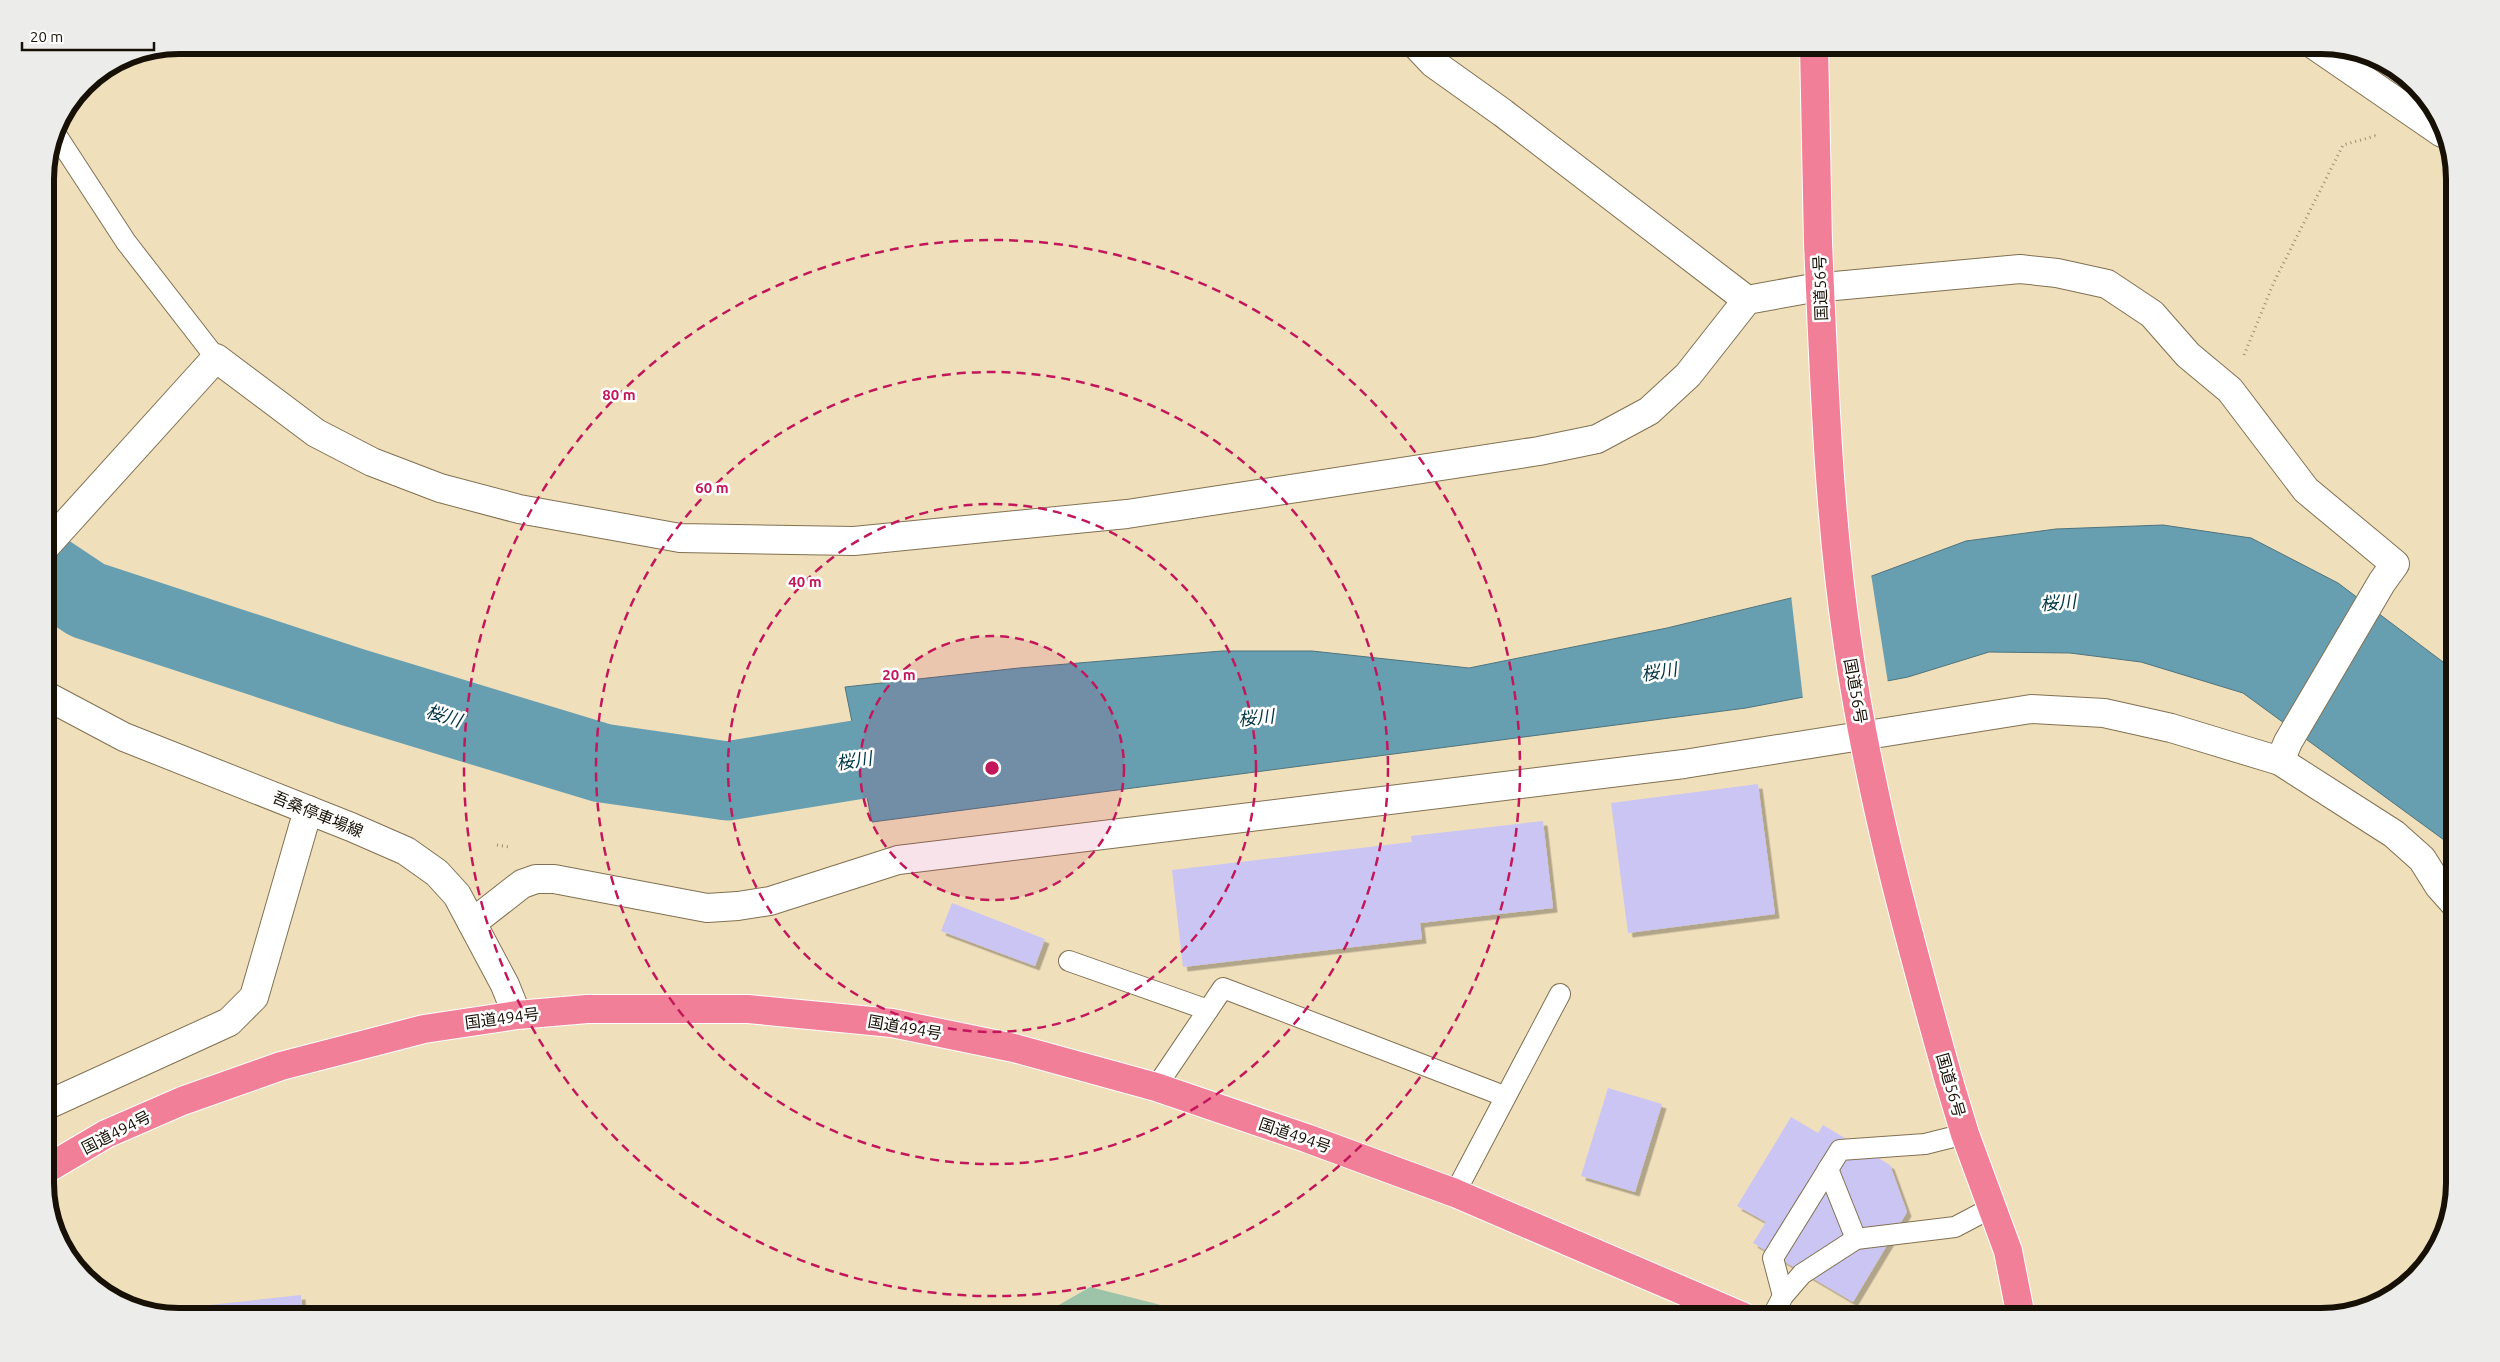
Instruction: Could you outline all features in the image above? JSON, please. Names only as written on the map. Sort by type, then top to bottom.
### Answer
[{"type":"highway","name":"国道56号","points":[[1814,54],[1818,243],[1824,401],[1836,548],[1847,640],[1885,847],[1965,1134],[2008,1251],[2019,1308]]},
{"type":"highway","name":"国道494号","points":[[54,1165],[106,1134],[182,1100],[281,1066],[424,1030],[517,1015],[587,1009],[739,1009],[892,1023],[1014,1048],[1156,1087],[1306,1138],[1455,1193],[1723,1308]]},
{"type":"street","points":[[1424,54],[1433,63],[1503,113],[1746,300]]},
{"type":"street","points":[[2328,54],[2435,128]]},
{"type":"street","points":[[54,537],[216,358],[316,433],[372,462],[440,488],[519,509],[680,538],[854,541],[1127,514],[1539,451],[1597,439],[1650,411],[1688,374],[1746,300],[1814,288],[2020,269],[2057,273],[2107,284],[2152,314],[2188,355],[2230,390],[2306,490],[2395,564],[2382,582],[2284,751]]},
{"type":"street","name":"吾桑停車場線","points":[[54,700],[124,737],[308,810],[406,852],[438,873],[457,895],[505,985],[517,1015]]},
{"type":"street","points":[[472,922],[522,884],[536,878],[554,879],[707,908],[738,906],[770,900],[898,860],[1684,764],[2031,709],[2104,713],[2284,751],[2394,834],[2422,859],[2446,892]]},
{"type":"street","points":[[54,1102],[229,1022],[243,1010],[254,996],[308,810]]},
{"type":"lane","points":[[60,141],[126,242],[216,358]]},
{"type":"lane","points":[[1069,961],[1208,1010]]},
{"type":"lane","points":[[1156,1087],[1223,988],[1504,1096]]},
{"type":"lane","points":[[1455,1193],[1504,1096],[1560,994]]},
{"type":"lane","points":[[1783,1296],[1773,1258],[1840,1150],[1925,1144],[1965,1134]]},
{"type":"lane","points":[[1828,1169],[1856,1239]]},
{"type":"lane","points":[[1777,1308],[1783,1296],[1802,1274],[1856,1239],[1955,1227],[1993,1208]]},
{"type":"path","points":[[2230,390],[2274,282],[2343,145],[2375,136],[2384,138]]},
{"type":"green space","points":[[1090,1287],[1173,1308],[1054,1308]]},
{"type":"water","points":[[2163,525],[2251,538],[2338,583],[2446,664],[2446,841],[2243,693],[2141,662],[2070,653],[1989,652],[1908,677],[1746,708],[872,822],[845,687],[1019,668],[1222,651],[1312,651],[1469,668],[1667,628],[1853,583],[1966,541],[2056,529]]},
{"type":"pier","points":[[1871,574],[1888,683],[1803,699],[1791,595],[1852,581]]},
{"type":"building","points":[[1758,784],[1775,914],[1628,933],[1611,803]]},
{"type":"building","points":[[1543,821],[1553,908],[1420,923],[1422,939],[1183,967],[1172,870],[1412,842],[1411,836]]},
{"type":"building","points":[[952,903],[1045,939],[1035,966],[941,931]]},
{"type":"building","points":[[1608,1088],[1662,1104],[1635,1192],[1581,1176]]},
{"type":"building","points":[[1791,1117],[1818,1133],[1823,1125],[1890,1165],[1907,1212],[1853,1302],[1753,1243],[1766,1222],[1737,1206]]},
{"type":"building","points":[[301,1295],[302,1308],[182,1308]]},
{"type":"waterway","name":"桜川","points":[[54,578],[87,600],[352,687],[602,763],[727,781],[917,750],[968,745]]}]
